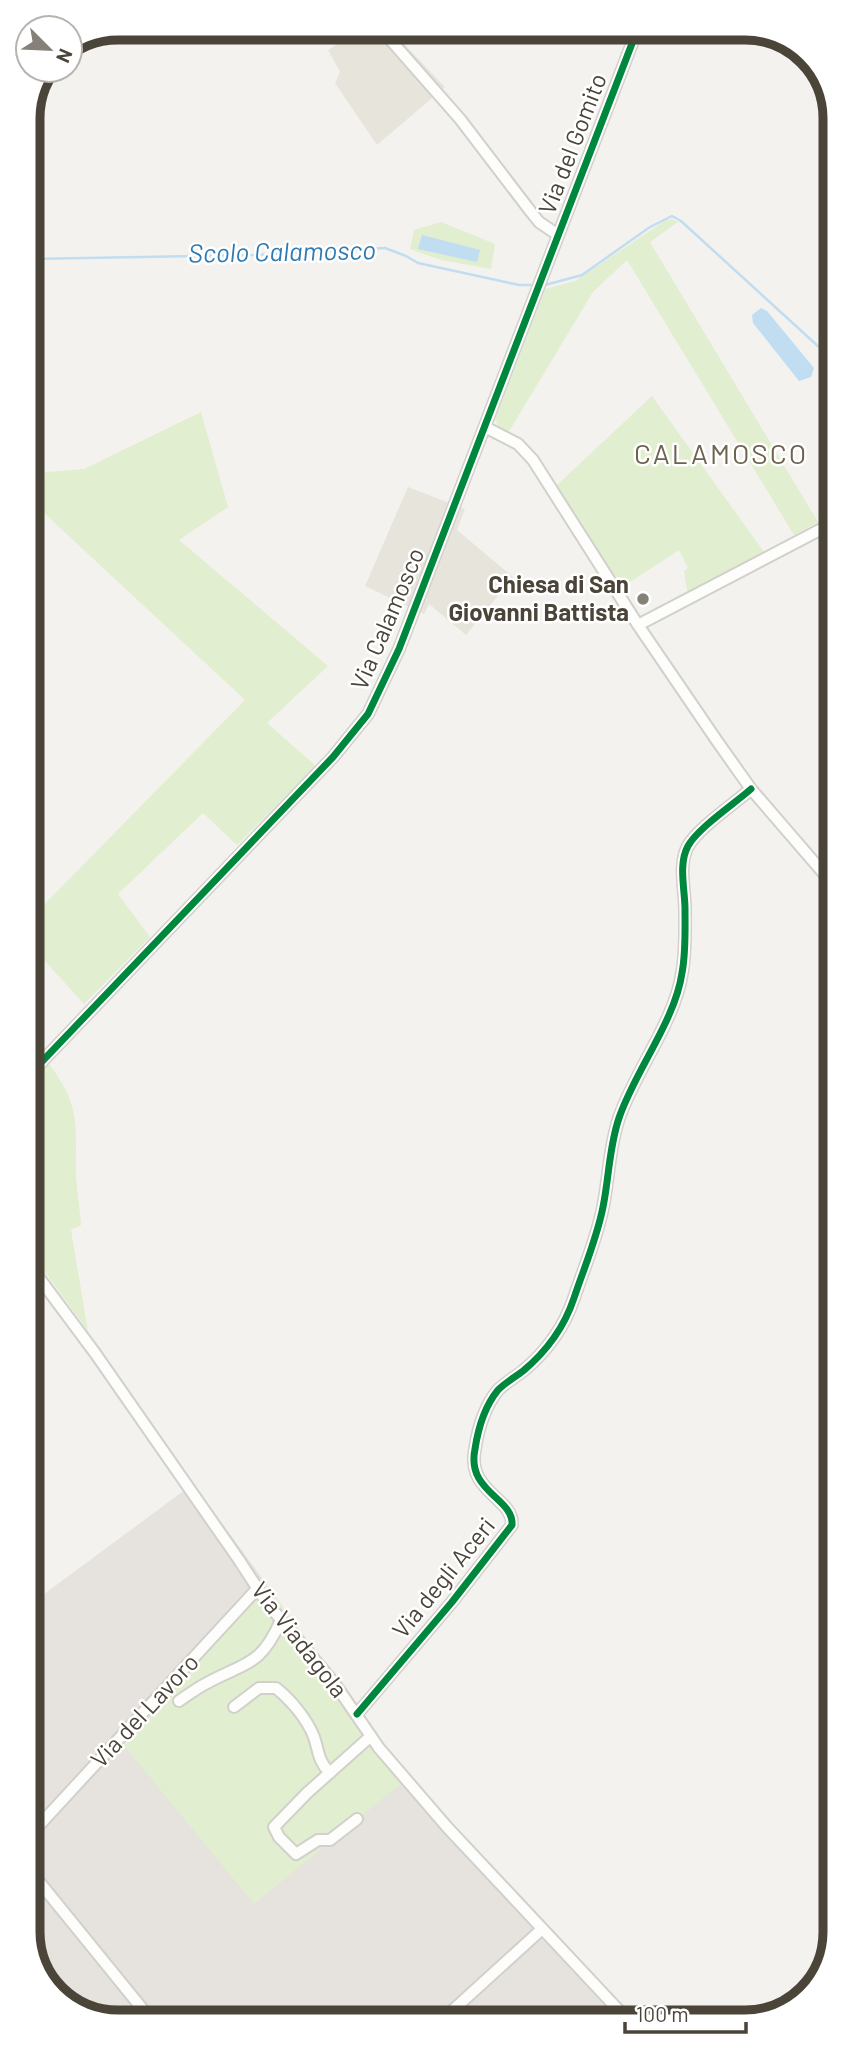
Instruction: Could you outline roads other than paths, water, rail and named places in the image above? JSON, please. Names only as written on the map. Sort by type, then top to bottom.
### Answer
[{"type":"street","points":[[391,40],[460,119],[530,212],[558,235]]},
{"type":"street","name":"Via del Gomito","points":[[558,235],[633,40]]},
{"type":"street","name":"Via Calamosco","points":[[42,1061],[320,772],[362,723],[391,668],[558,235]]},
{"type":"street","points":[[485,427],[518,444],[533,460],[638,625],[751,789],[823,873]]},
{"type":"street","points":[[638,625],[823,528]]},
{"type":"street","name":"Via degli Aceri","points":[[357,1714],[452,1602],[512,1525],[513,1520],[481,1484],[473,1467],[474,1450],[481,1425],[488,1406],[499,1389],[538,1358],[553,1342],[564,1323],[602,1211],[618,1121],[640,1069],[671,1008],[682,975],[685,944],[684,856],[692,840],[751,789]]},
{"type":"street","name":"Via Viadagola","points":[[40,1279],[95,1353],[257,1589],[335,1684],[371,1736],[447,1827],[618,2010]]},
{"type":"street","name":"Via del Lavoro","points":[[40,1824],[257,1589]]},
{"type":"street","points":[[179,1702],[208,1682],[241,1668],[263,1652],[281,1620]]},
{"type":"street","points":[[234,1707],[259,1688],[276,1688],[287,1697],[309,1727],[320,1761],[330,1773]]},
{"type":"street","points":[[357,1819],[330,1840],[318,1840],[299,1854],[292,1852],[274,1827],[371,1736]]},
{"type":"street","points":[[40,1881],[144,2010]]},
{"type":"street","points":[[453,2010],[542,1929]]},
{"type":"water","points":[[422,235],[480,250],[477,262],[418,249]]},
{"type":"water","points":[[761,308],[767,311],[814,368],[811,377],[799,381],[753,323],[752,315]]},
{"type":"waterway","name":"Scolo Calamosco","points":[[545,285],[582,275],[650,227],[672,216],[681,221],[823,351]]},
{"type":"waterway","name":"Scolo Calamosco","points":[[40,259],[253,255],[385,248],[418,263],[519,285],[531,285]]},
{"type":"place","name":"Chiesa di San Giovanni Battista","points":[[643,599]]},
{"type":"district","name":"CALAMOSCO","points":[[721,454]]}]
